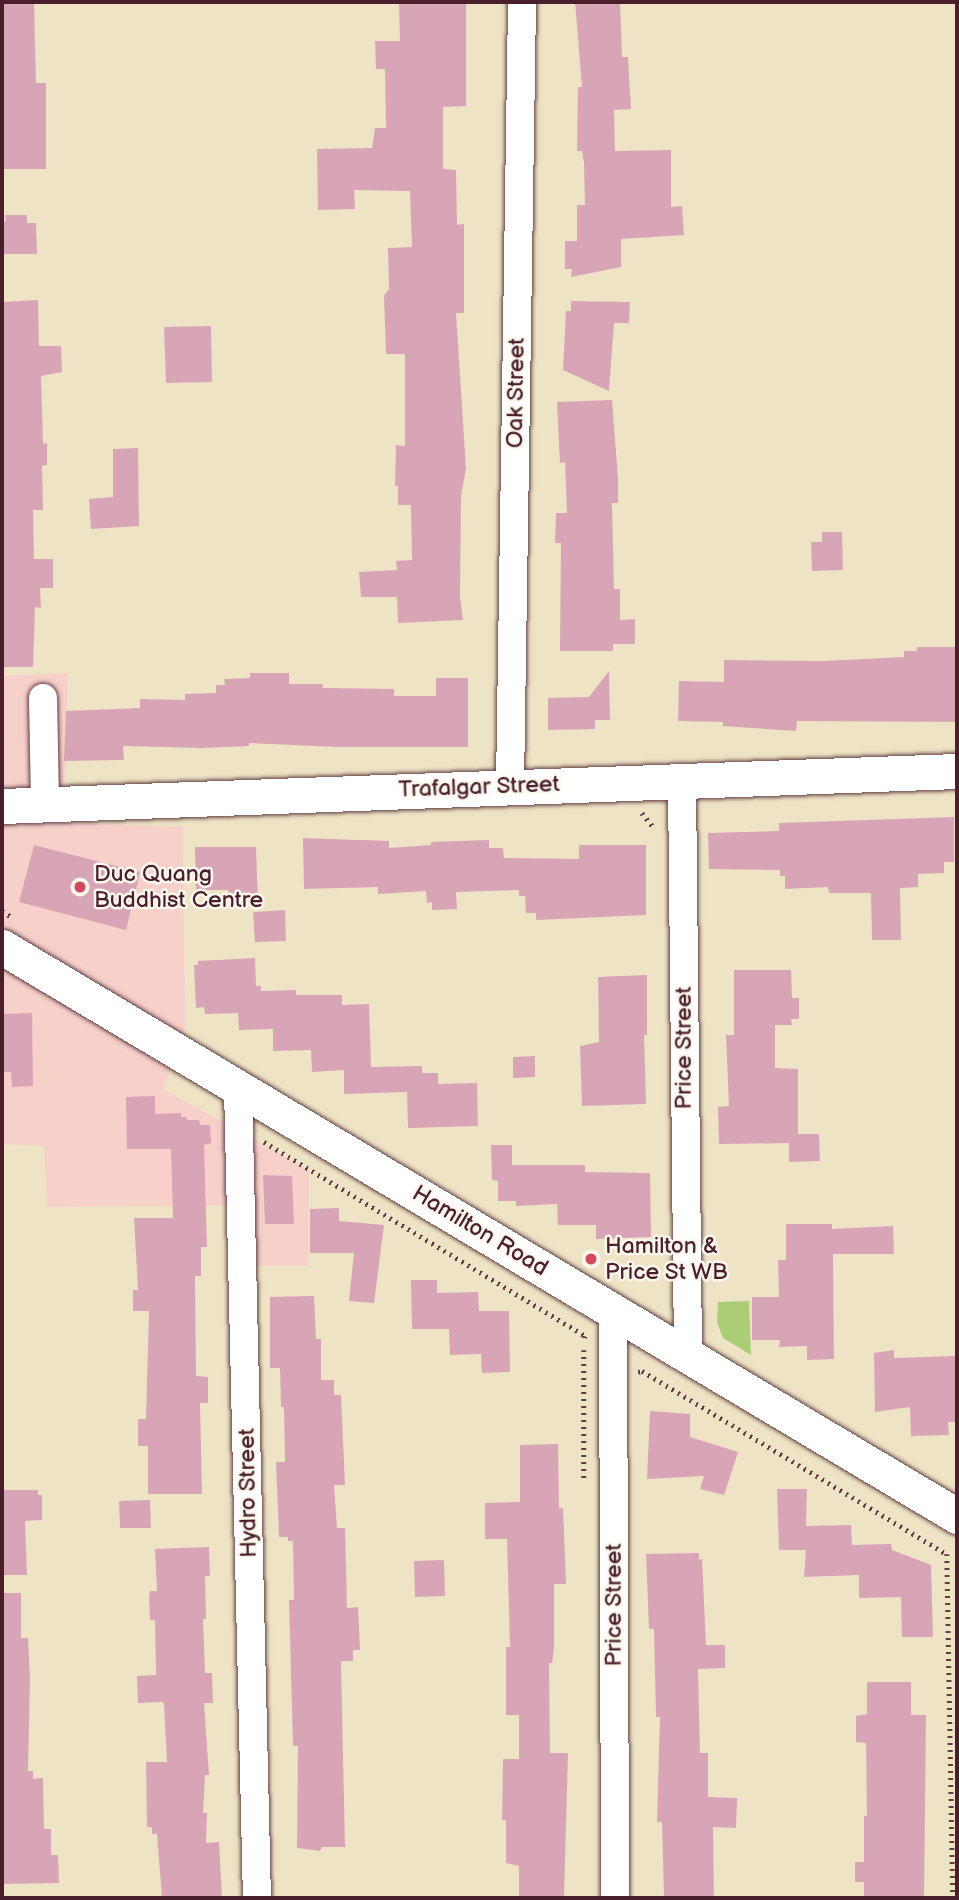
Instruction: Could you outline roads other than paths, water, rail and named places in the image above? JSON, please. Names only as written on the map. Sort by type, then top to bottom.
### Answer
[{"type":"main road","name":"Trafalgar Street","points":[[2,806],[510,785],[682,782],[957,771]]},
{"type":"main road","name":"Hamilton Road","points":[[10,934],[238,1088],[957,1516]]},
{"type":"street","name":"Oak Street","points":[[510,785],[522,2]]},
{"type":"street","points":[[43,698],[45,804]]},
{"type":"street","name":"Price Street","points":[[682,782],[688,1356]]},
{"type":"street","name":"Hydro Street","points":[[238,1088],[257,1898]]},
{"type":"street","name":"Price Street","points":[[613,1311],[615,1898]]},
{"type":"place","name":"Duc Quang Buddhist Centre","points":[[80,887]]},
{"type":"place","name":"Hamilton & Price St WB","points":[[591,1259]]}]
